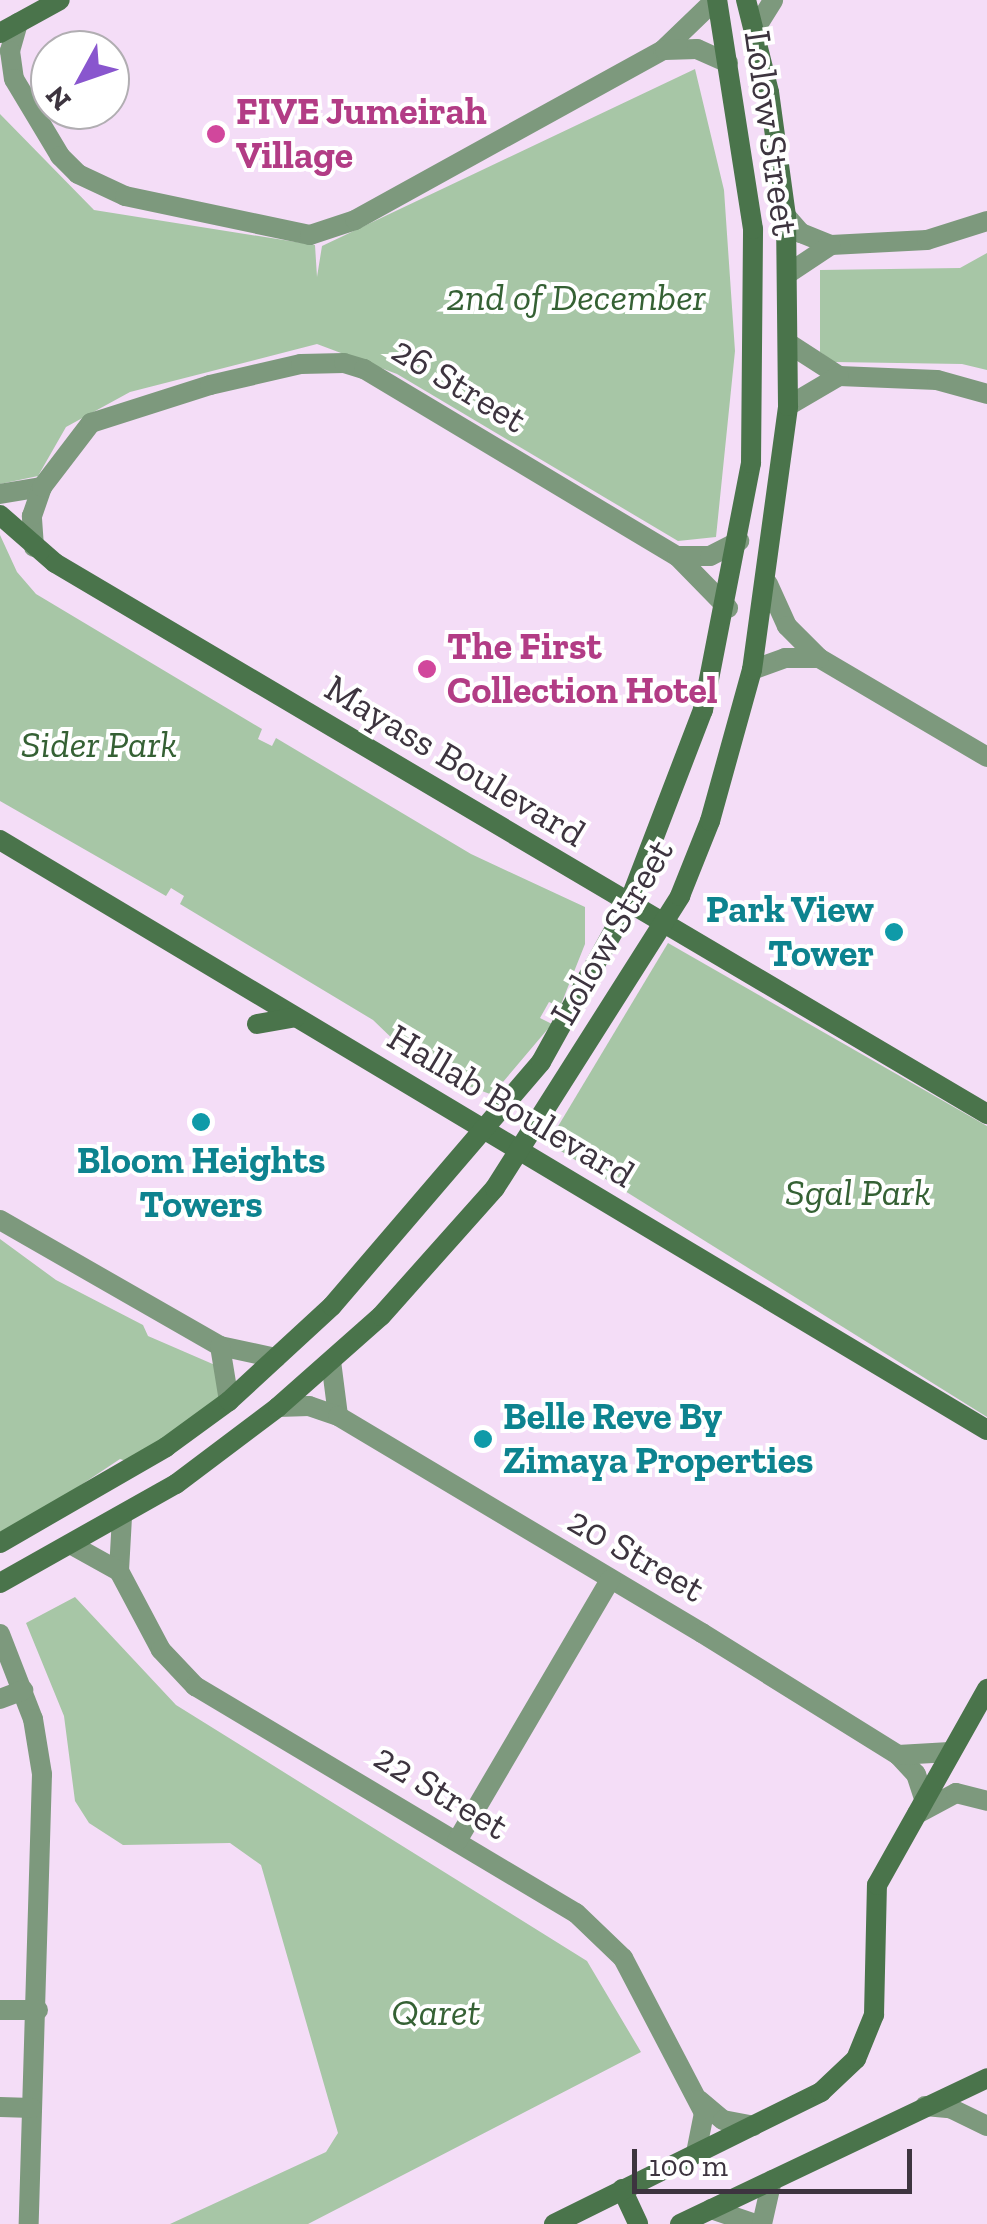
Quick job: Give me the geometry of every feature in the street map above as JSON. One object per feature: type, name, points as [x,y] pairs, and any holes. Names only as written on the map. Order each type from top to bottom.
[{"type":"street","points":[[60,0],[9,28],[7,73],[60,156],[100,188],[286,235],[310,234],[354,220],[663,50],[716,0]]},
{"type":"street","name":"Lolow Street","points":[[0,1543],[90,1496],[229,1401],[384,1250],[541,1062],[595,973],[628,905],[704,710],[728,608],[751,463],[753,230],[716,0]]},
{"type":"street","name":"Lolow Street","points":[[1,1588],[122,1517],[278,1407],[429,1267],[519,1152],[663,926],[710,821],[752,670],[768,584],[788,406],[791,345],[786,216],[746,0]]},
{"type":"street","points":[[754,31],[773,0]]},
{"type":"street","points":[[663,50],[697,50],[728,63]]},
{"type":"street","points":[[786,216],[800,233],[831,245],[927,240],[987,221]]},
{"type":"street","points":[[788,274],[831,245]]},
{"type":"street","points":[[755,314],[790,313]]},
{"type":"street","points":[[791,345],[839,376],[937,380],[987,394]]},
{"type":"street","name":"26 Street","points":[[34,547],[32,516],[42,487],[74,438],[111,412],[301,364],[344,363],[677,556],[728,608]]},
{"type":"street","points":[[788,406],[839,376]]},
{"type":"street","points":[[0,494],[42,487]]},
{"type":"street","name":"Mayass Boulevard","points":[[0,515],[34,547],[663,926],[987,1114]]},
{"type":"street","points":[[677,556],[710,556],[739,541]]},
{"type":"street","points":[[768,584],[787,626],[819,658],[987,757]]},
{"type":"street","points":[[752,670],[784,658],[819,658]]},
{"type":"street","name":"Hallab Boulevard","points":[[0,840],[987,1430]]},
{"type":"street","points":[[257,1024],[295,1017]]},
{"type":"street","points":[[0,1220],[220,1346],[276,1358]]},
{"type":"street","points":[[220,1346],[229,1401]]},
{"type":"street","points":[[330,1361],[338,1416]]},
{"type":"street","name":"20 Street","points":[[278,1407],[309,1406],[338,1416],[610,1580],[898,1755],[916,1774],[924,1798]]},
{"type":"street","points":[[72,1545],[119,1570],[122,1517]]},
{"type":"street","name":"22 Street","points":[[119,1570],[160,1650],[195,1686],[457,1840],[601,1934],[642,1986],[699,2100],[705,2127],[696,2153]]},
{"type":"street","points":[[457,1840],[610,1580]]},
{"type":"street","points":[[0,1636],[23,1690],[42,1774],[29,2224]]},
{"type":"street","points":[[0,1699],[23,1690]]},
{"type":"street","points":[[554,2224],[822,2092],[841,2077],[868,2038],[876,1992],[873,1902],[884,1868],[987,1690]]},
{"type":"street","points":[[898,1755],[950,1752]]},
{"type":"street","points":[[913,1817],[956,1793],[987,1801]]},
{"type":"street","points":[[0,2010],[38,2010]]},
{"type":"street","points":[[680,2224],[987,2078]]},
{"type":"street","points":[[699,2100],[722,2120],[753,2126]]},
{"type":"street","points":[[923,2106],[950,2108],[987,2126]]},
{"type":"street","points":[[0,2107],[32,2108]]},
{"type":"street","points":[[711,2209],[759,2224],[772,2180]]},
{"type":"street","points":[[622,2189],[638,2224]]},
{"type":"green space","name":"2nd of December","points":[[695,69],[724,190],[735,351],[716,537],[678,541],[397,374],[317,344],[130,392],[66,427],[38,476],[0,484],[0,114],[94,210],[315,245],[317,277],[322,246]]},
{"type":"green space","points":[[987,253],[987,370],[962,364],[834,362],[820,352],[820,270],[960,268]]},
{"type":"green space","name":"Sider Park","points":[[0,535],[17,572],[36,594],[262,729],[258,739],[272,746],[276,738],[471,854],[585,907],[585,944],[560,1007],[549,1002],[540,1018],[552,1024],[497,1089],[490,1094],[425,1070],[373,1020],[180,904],[184,896],[171,888],[166,896],[0,801]]},
{"type":"green space","name":"Sgal Park","points":[[668,943],[987,1126],[987,1417],[548,1143]]},
{"type":"green space","points":[[0,1239],[56,1280],[143,1325],[148,1336],[215,1365],[225,1395],[136,1464],[120,1459],[0,1539]]},
{"type":"green space","name":"Qaret","points":[[75,1597],[176,1705],[587,1961],[641,2052],[308,2224],[170,2224],[326,2152],[338,2133],[261,1865],[230,1843],[123,1845],[89,1823],[75,1801],[64,1716],[26,1623]]},
{"type":"place","name":"FIVE Jumeirah Village","points":[[216,134]]},
{"type":"place","name":"The First Collection Hotel","points":[[427,669]]},
{"type":"place","name":"Park View Tower","points":[[894,932]]},
{"type":"place","name":"Bloom Heights Towers","points":[[201,1122]]},
{"type":"place","name":"Belle Reve By Zimaya Properties","points":[[483,1439]]}]
